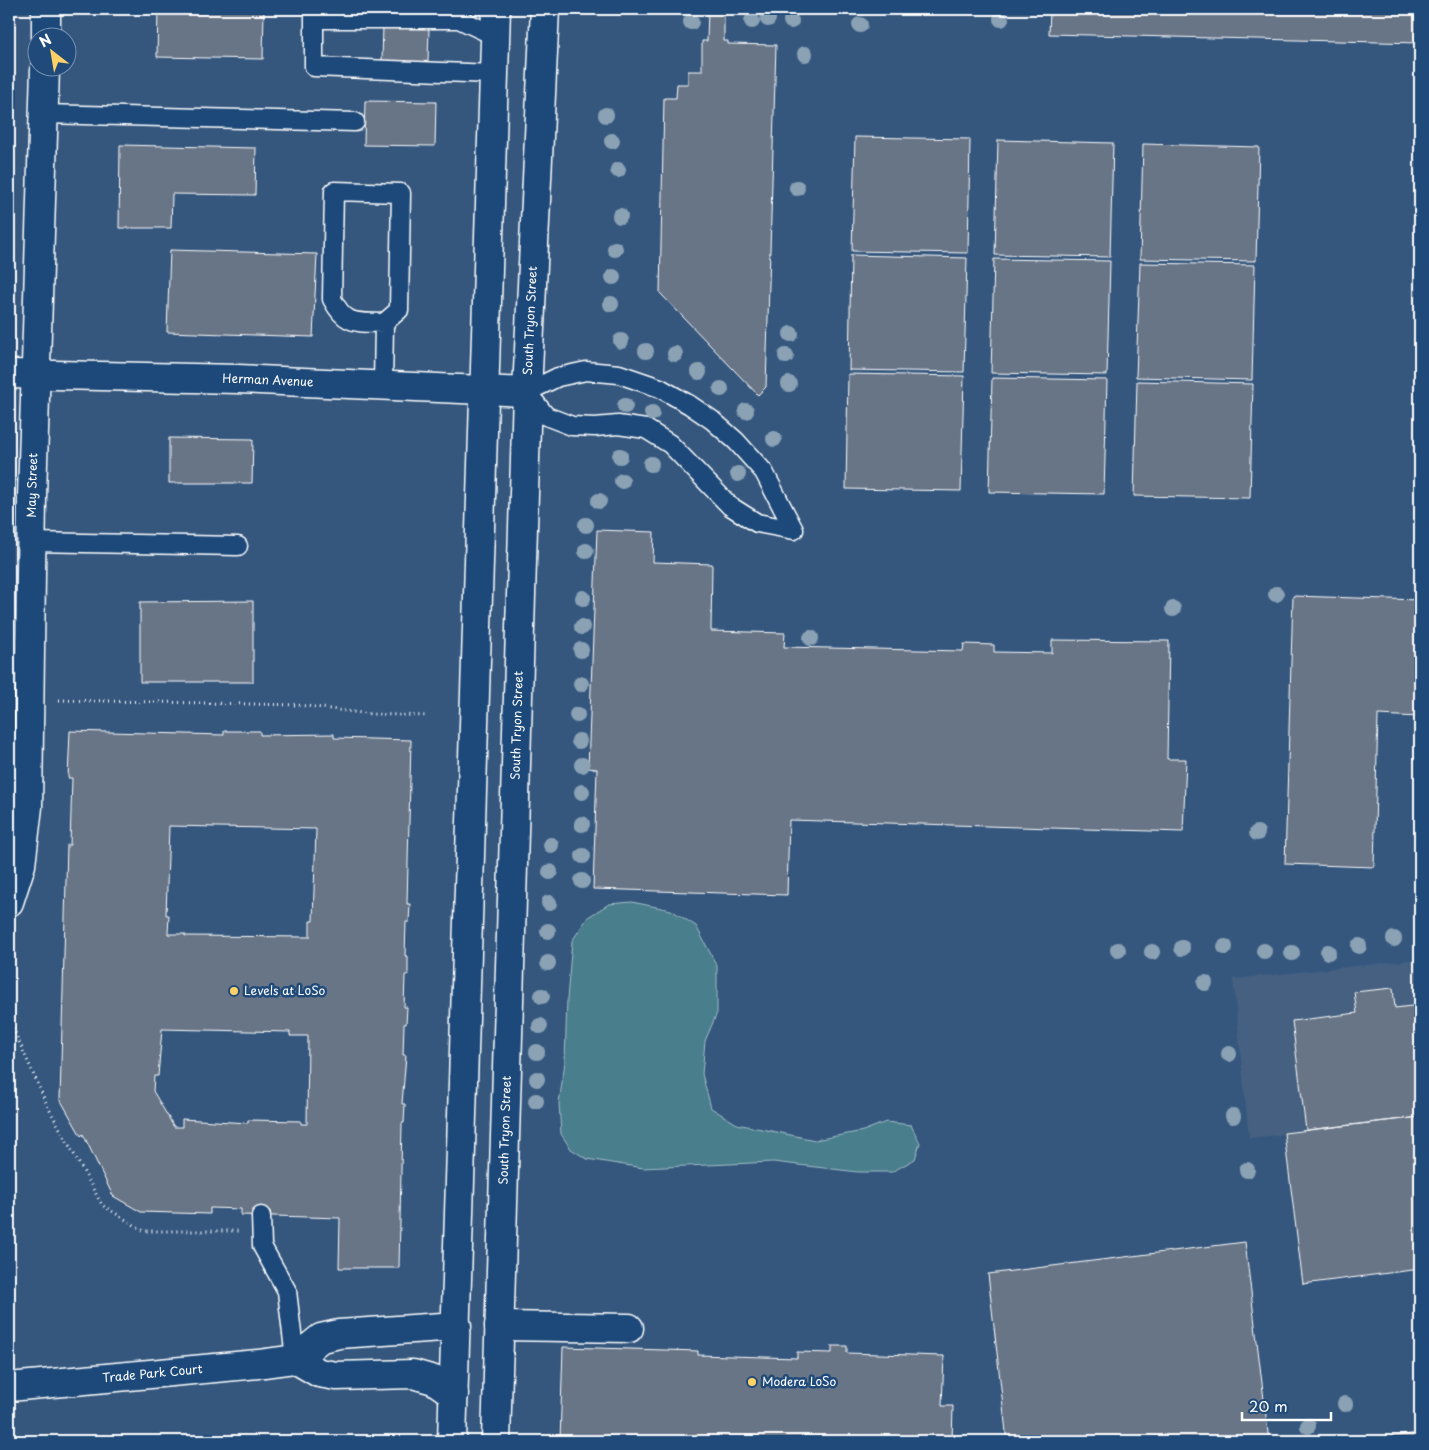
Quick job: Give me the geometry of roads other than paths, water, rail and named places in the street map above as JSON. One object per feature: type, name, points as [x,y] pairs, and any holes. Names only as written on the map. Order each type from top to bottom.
[{"type":"main road","points":[[46,9],[46,28]]},
{"type":"main road","points":[[452,1441],[496,9]]},
{"type":"main road","name":"South Tryon Street","points":[[496,1441],[527,392],[545,9]]},
{"type":"main road","name":"May Street","points":[[9,902],[15,863],[28,807],[32,542],[45,78]]},
{"type":"main road","name":"Herman Avenue","points":[[9,374],[238,379],[527,392]]},
{"type":"main road","points":[[454,1394],[434,1380],[413,1374],[336,1376],[319,1373],[295,1359],[322,1338],[339,1334],[457,1326],[629,1328]]},
{"type":"main road","name":"Trade Park Court","points":[[9,1387],[295,1359]]},
{"type":"lane","points":[[493,74],[314,67],[314,14],[462,14],[495,36]]},
{"type":"lane","points":[[43,114],[355,122]]},
{"type":"lane","points":[[383,386],[384,323],[399,310],[401,193],[334,192],[332,299],[340,314],[350,322],[384,323]]},
{"type":"lane","points":[[586,371],[619,374],[660,388],[690,404],[736,441],[764,472],[794,530],[757,523],[730,506],[670,444],[646,429],[618,425],[572,426],[546,416],[527,392],[558,377],[586,371]]},
{"type":"lane","points":[[32,542],[238,546]]},
{"type":"lane","points":[[261,1216],[262,1246],[286,1291],[295,1359]]},
{"type":"place","name":"Levels at LoSo","points":[[234,991]]},
{"type":"place","name":"Modera LoSo","points":[[752,1382]]}]
